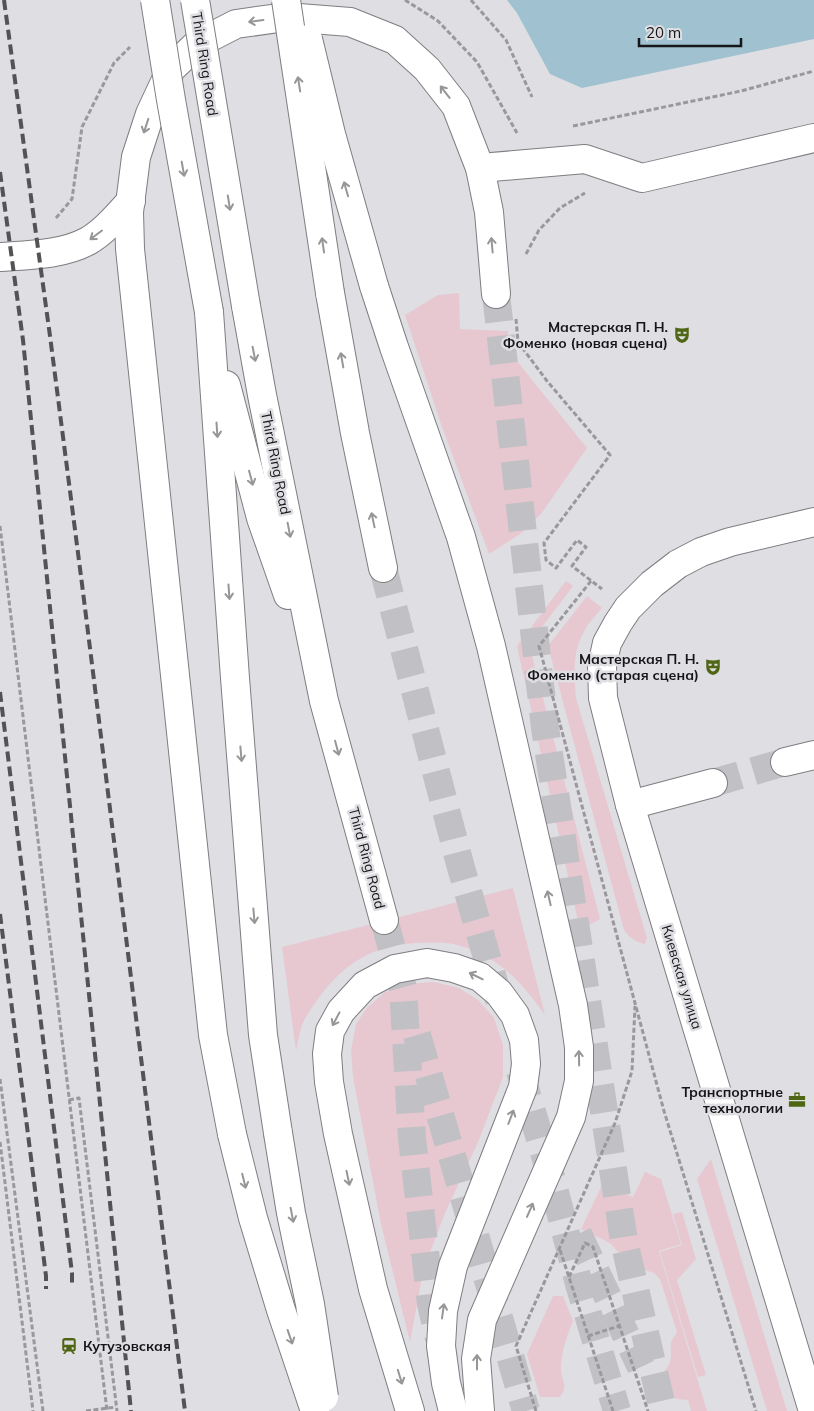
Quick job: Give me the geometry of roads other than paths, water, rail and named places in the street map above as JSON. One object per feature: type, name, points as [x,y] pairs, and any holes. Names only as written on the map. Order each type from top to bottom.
[{"type":"main road","points":[[155,0],[209,312],[224,379],[262,518],[324,701]]},
{"type":"main road","name":"Third Ring Road","points":[[195,0],[264,404],[324,701],[384,920]]},
{"type":"main road","points":[[286,0],[330,293],[355,433],[383,568]]},
{"type":"main road","points":[[299,0],[331,134],[374,286],[462,537],[491,646],[573,1005],[579,1047],[579,1081],[571,1117],[482,1320],[476,1360],[480,1411]]},
{"type":"main road","points":[[315,1411],[281,1310],[256,1227],[232,1134],[212,1035],[130,248],[129,212],[136,157],[150,114],[171,69],[197,44],[236,24],[286,17],[350,22],[395,40],[427,69],[456,106],[480,168],[489,212],[496,294]]},
{"type":"main road","points":[[480,168],[585,159],[642,178],[814,138]]},
{"type":"main road","points":[[0,257],[56,253],[88,241],[109,225],[131,201]]},
{"type":"main road","points":[[209,312],[234,668],[263,1035],[291,1213],[310,1304],[326,1411]]},
{"type":"main road","name":"Киевская улица","points":[[812,1411],[630,805],[603,698],[602,666],[608,643],[628,608],[652,584],[678,564],[701,552],[730,542],[814,522]]},
{"type":"main road","points":[[785,762],[814,754]]},
{"type":"main road","points":[[630,805],[713,783]]},
{"type":"main road","points":[[410,1411],[373,1290],[338,1134],[329,1082],[327,1054],[330,1031],[341,1011],[365,985],[395,969],[427,963],[454,968],[480,977],[499,993],[515,1015],[524,1040],[526,1064],[523,1087],[453,1266],[443,1311],[441,1346],[446,1383],[453,1411]]},
{"type":"water","points":[[507,0],[814,0],[814,39],[582,88],[550,74],[517,13]]},
{"type":"tunnel","points":[[496,294],[545,728],[624,1241],[663,1411]]},
{"type":"tunnel","points":[[383,568],[460,864],[500,1003]]},
{"type":"tunnel","points":[[713,783],[785,762]]},
{"type":"tunnel","points":[[384,920],[403,988],[412,1138],[431,1304],[439,1339]]},
{"type":"tunnel","points":[[417,1035],[526,1411]]},
{"type":"tunnel","points":[[520,1071],[550,1173],[579,1284],[617,1411]]},
{"type":"tunnel","points":[[578,1234],[641,1367]]},
{"type":"railway","points":[[4,0],[82,584],[185,1411]]},
{"type":"railway","points":[[0,172],[23,340],[131,1411]]},
{"type":"railway","points":[[0,692],[72,1285]]},
{"type":"railway","points":[[0,914],[46,1276],[46,1289]]},
{"type":"place","name":"Мастерская П. Н. Фоменко (новая сцена)","points":[[682,335]]},
{"type":"place","name":"Мастерская П. Н. Фоменко (старая сцена)","points":[[713,667]]},
{"type":"place","name":"Транспортные технологии","points":[[797,1100]]},
{"type":"place","name":"Кутузовская","points":[[69,1346]]}]
